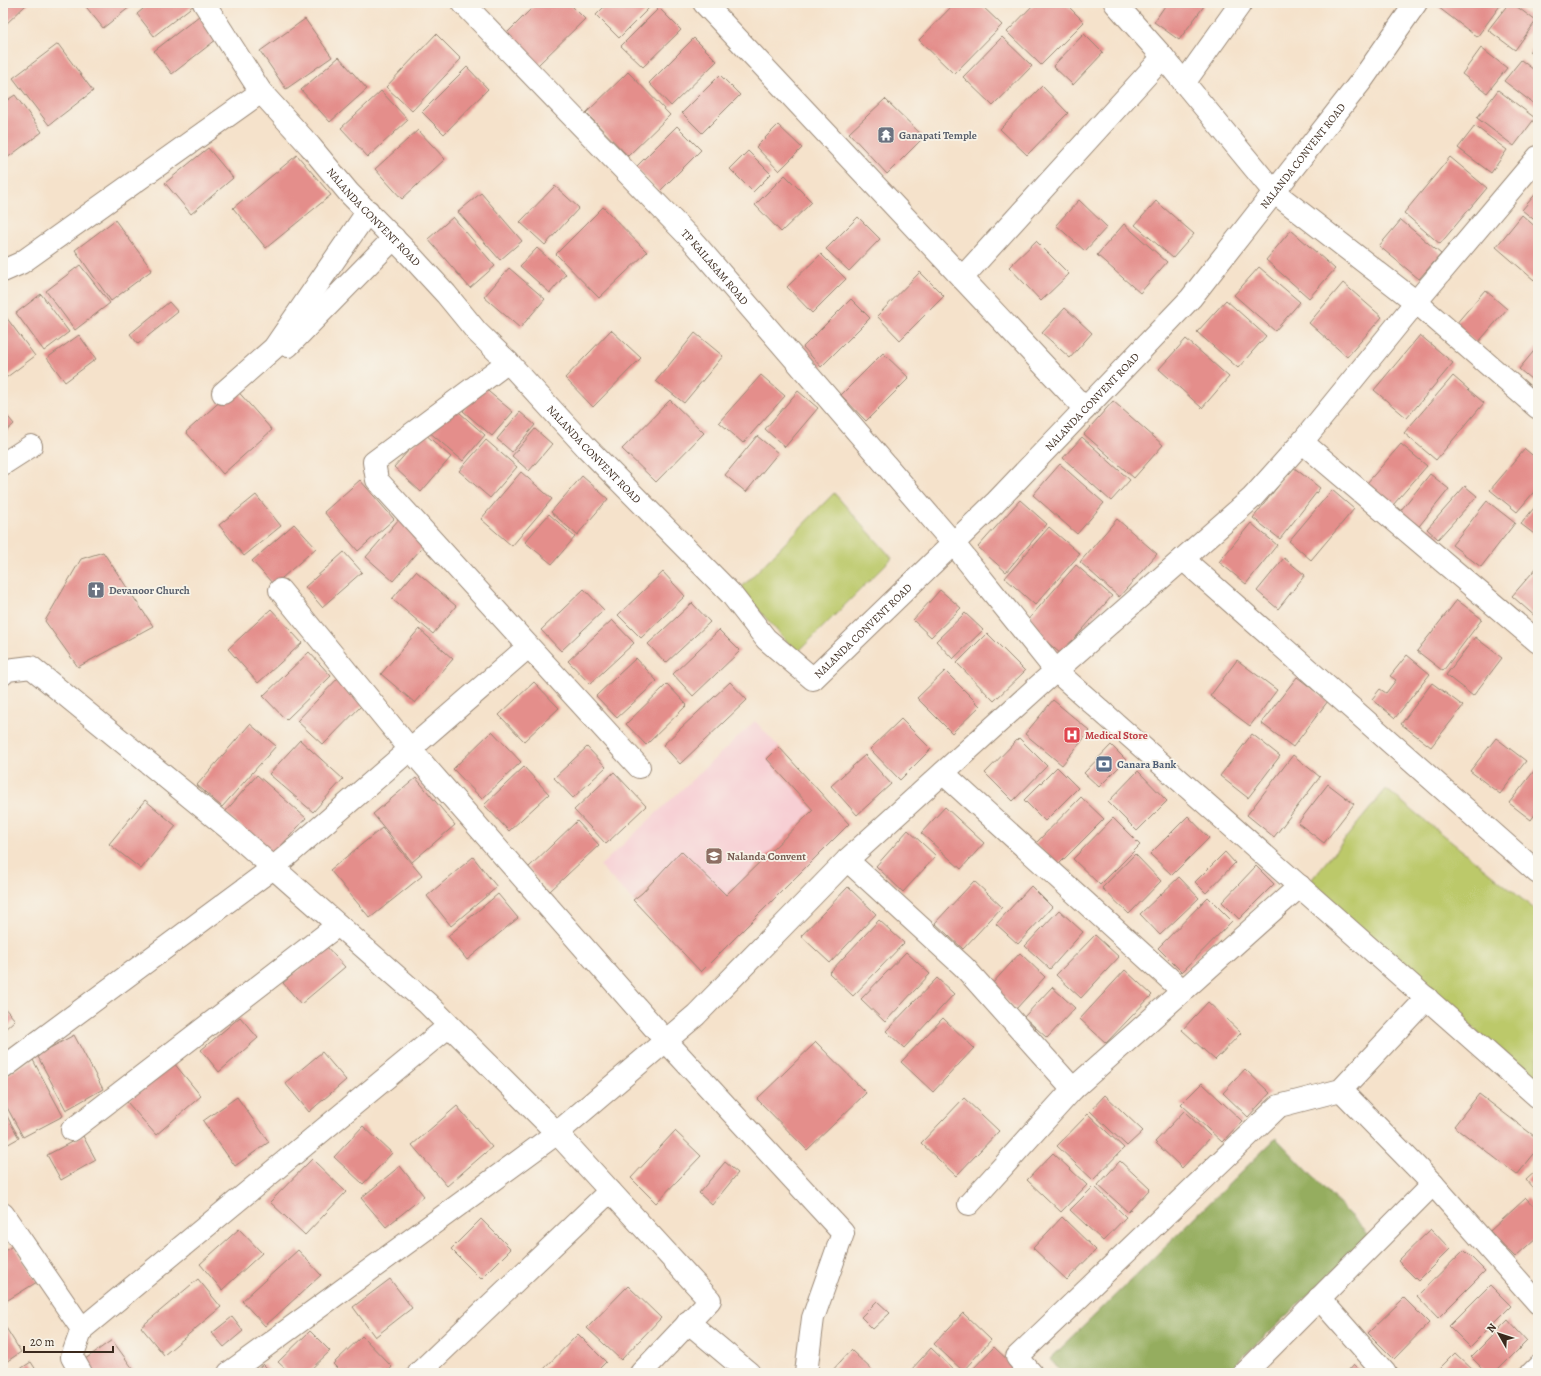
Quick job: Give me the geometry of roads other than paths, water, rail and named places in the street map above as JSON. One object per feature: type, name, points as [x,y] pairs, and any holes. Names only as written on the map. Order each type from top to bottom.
[{"type":"street","name":"NALANDA CONVENT ROAD","points":[[204,3],[261,92],[310,146],[349,193],[394,238],[446,294],[477,332],[508,362],[586,447],[731,594],[766,639],[813,679],[994,503],[1190,298],[1362,80],[1416,3]]},
{"type":"street","name":"TP KAILASAM ROAD","points":[[463,3],[692,240],[953,544],[1056,671],[1538,1097]]},
{"type":"street","points":[[1115,3],[1163,57],[1274,192],[1416,302],[1538,408]]},
{"type":"street","points":[[1184,83],[1241,3]]},
{"type":"street","points":[[714,7],[962,278],[1085,409]]},
{"type":"street","points":[[962,278],[1163,57]]},
{"type":"street","points":[[3,271],[21,262],[261,92]]},
{"type":"street","points":[[229,1373],[557,1133],[696,1015],[847,860],[1056,671],[1252,498],[1302,442],[1416,302],[1538,157]]},
{"type":"street","points":[[223,393],[274,348],[368,211]]},
{"type":"street","points":[[287,346],[394,238]]},
{"type":"street","points":[[508,362],[374,462],[377,480],[639,767]]},
{"type":"street","points":[[1302,442],[1538,642]]},
{"type":"street","points":[[3,464],[31,446]]},
{"type":"street","points":[[1183,559],[1538,872]]},
{"type":"street","points":[[280,590],[410,749],[666,1041],[843,1233],[813,1318],[806,1373]]},
{"type":"street","points":[[3,1068],[273,868],[528,647]]},
{"type":"street","points":[[3,674],[7,670],[31,667],[228,828],[427,1003],[557,1133],[710,1300],[641,1373]]},
{"type":"street","points":[[943,773],[1183,990]]},
{"type":"street","points":[[847,860],[964,967],[1073,1089]]},
{"type":"street","points":[[969,1204],[1073,1089],[1300,886]]},
{"type":"street","points":[[72,1130],[338,925]]},
{"type":"street","points":[[1031,1373],[1017,1357],[1279,1106],[1341,1090],[1427,998]]},
{"type":"street","points":[[81,1373],[72,1357],[82,1329],[449,1026]]},
{"type":"street","points":[[1341,1090],[1433,1184],[1538,1303]]},
{"type":"street","points":[[1245,1373],[1433,1184]]},
{"type":"street","points":[[419,1373],[610,1191]]},
{"type":"street","points":[[3,1214],[82,1329]]},
{"type":"street","points":[[1319,1298],[1385,1373]]},
{"type":"street","points":[[688,1322],[748,1373]]},
{"type":"street","points":[[1532,1373],[1538,1367]]},
{"type":"place","name":"Ganapati Temple","points":[[886,135]]},
{"type":"place","name":"Devanoor Church","points":[[96,590]]},
{"type":"place","name":"Medical Store","points":[[1072,735]]},
{"type":"place","name":"Canara Bank","points":[[1104,764]]},
{"type":"place","name":"Nalanda Convent","points":[[714,856]]}]
